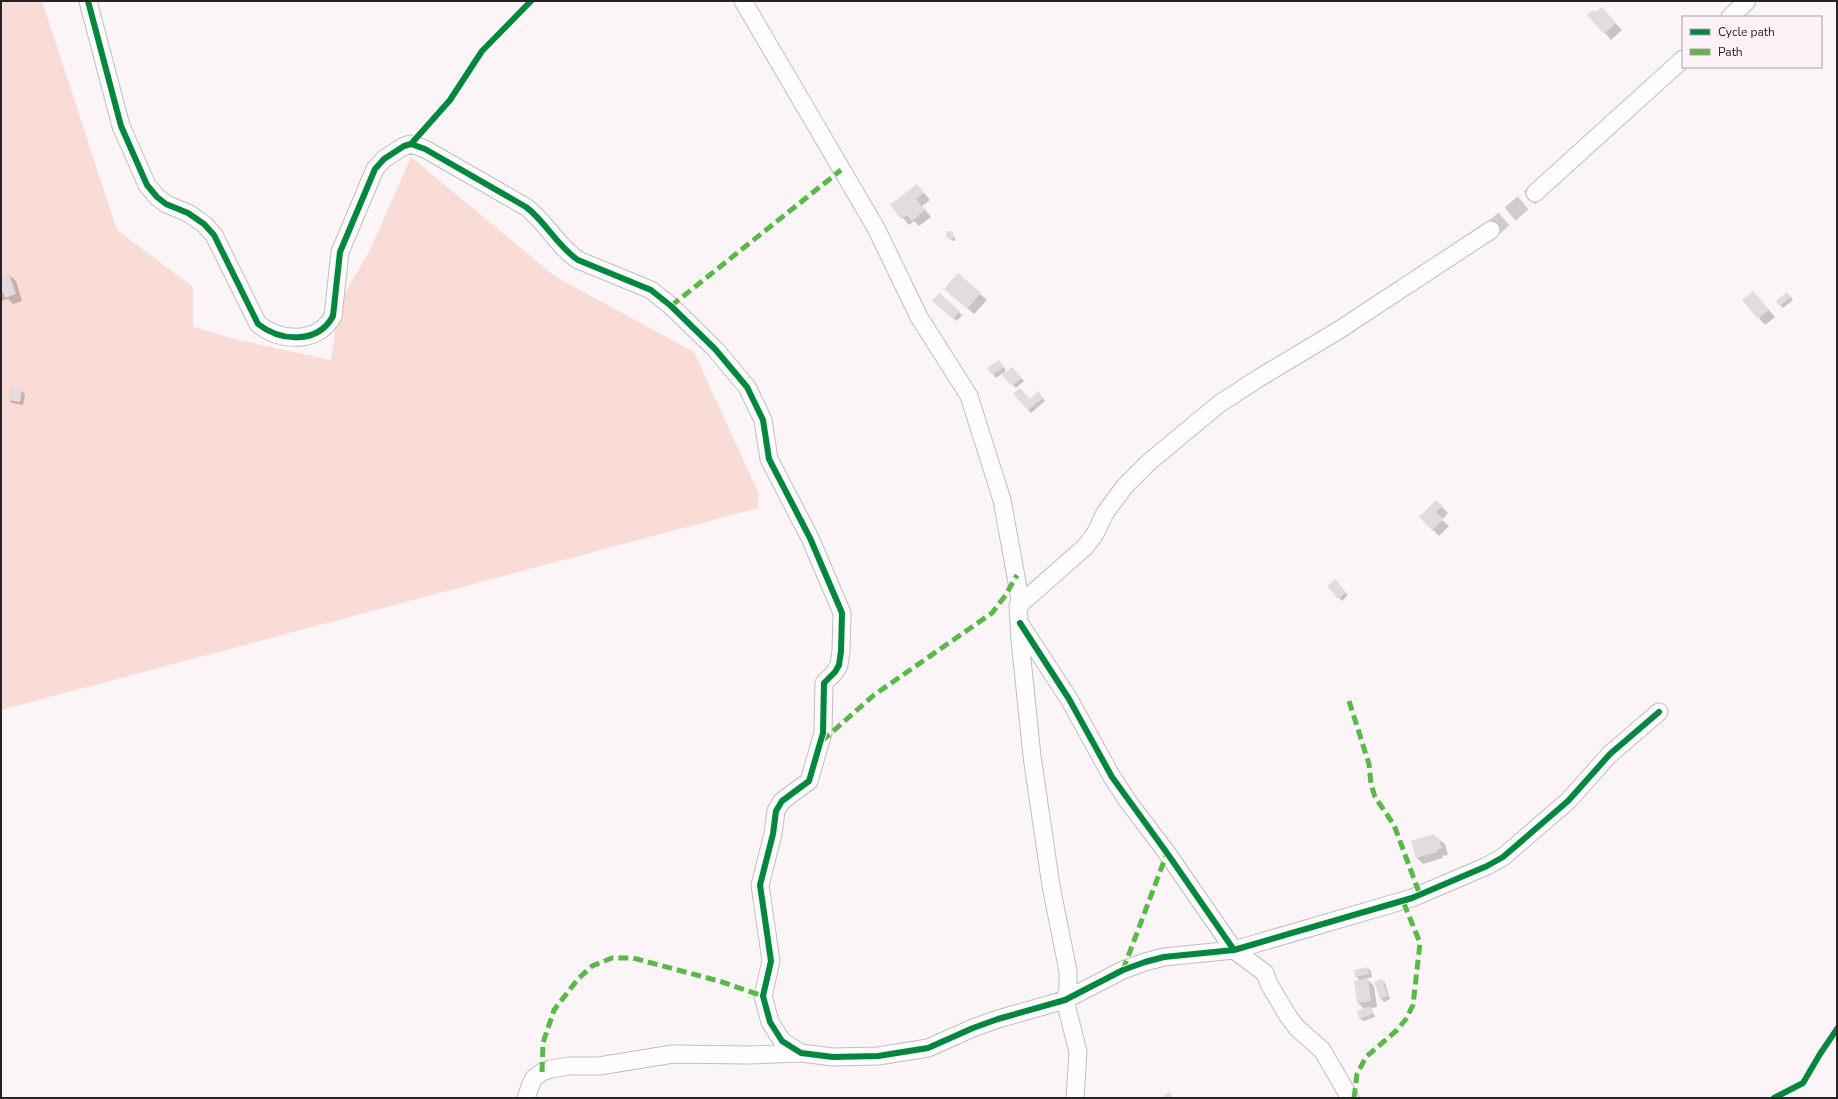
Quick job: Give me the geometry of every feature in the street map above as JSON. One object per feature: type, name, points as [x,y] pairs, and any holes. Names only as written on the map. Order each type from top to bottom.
[{"type":"street","points":[[88,1],[121,126],[147,185],[162,201],[188,213],[204,224],[214,235],[258,324],[268,332],[291,337],[308,336],[318,333],[330,322],[334,316],[340,252],[376,169],[396,150],[411,144],[425,148],[526,207],[538,218],[568,254],[578,260],[651,290],[671,306],[715,349],[747,387],[763,420],[768,459],[810,538],[842,613],[840,659],[835,672],[824,683],[822,733],[809,781],[782,800],[776,811],[773,834],[760,885],[771,961],[763,996],[770,1022],[782,1040],[801,1053]]},
{"type":"street","points":[[743,1],[876,228],[919,317],[969,396],[1002,500],[1020,599],[1019,614],[1032,756],[1051,886],[1068,971],[1068,990],[1066,1000],[1078,1052],[1075,1098]]},
{"type":"street","points":[[1731,16],[1747,1]]},
{"type":"street","points":[[1535,193],[1682,60]]},
{"type":"street","points":[[1019,614],[1085,547],[1095,534],[1106,513],[1125,486],[1148,463],[1220,404],[1259,378],[1339,330],[1491,230]]},
{"type":"street","points":[[1019,614],[1070,700],[1112,777],[1234,950],[1265,973],[1269,984],[1288,1016],[1297,1028],[1322,1050],[1350,1098]]},
{"type":"street","points":[[526,1098],[534,1078],[542,1072],[569,1066],[599,1066],[673,1054],[748,1055],[801,1053],[833,1057],[878,1056],[928,1048],[973,1028],[998,1019],[1066,1000],[1123,970],[1145,962],[1164,958],[1234,950],[1403,901],[1487,866],[1503,857],[1568,801],[1610,754],[1659,712]]},
{"type":"shaded area","points":[[1,1],[42,1],[117,230],[193,287],[193,327],[238,340],[331,360],[339,303],[370,250],[411,157],[556,277],[694,352],[759,494],[758,508],[1,710]]},
{"type":"building","points":[[1602,7],[1616,23],[1604,34],[1587,15],[1593,10],[1595,12]]},
{"type":"building","points":[[917,184],[924,193],[916,199],[925,210],[912,221],[907,215],[901,219],[890,205]]},
{"type":"building","points":[[950,231],[953,232],[953,238],[950,239],[947,238],[946,235],[947,232]]},
{"type":"building","points":[[958,273],[981,293],[967,309],[944,289]]},
{"type":"building","points":[[9,274],[16,294],[5,298],[3,292],[1,292],[1,276]]},
{"type":"building","points":[[1753,291],[1769,310],[1758,319],[1742,300]]},
{"type":"building","points":[[1787,292],[1791,297],[1779,306],[1776,301]]},
{"type":"building","points":[[939,293],[960,311],[953,319],[932,301]]},
{"type":"building","points":[[999,360],[1004,367],[992,375],[987,368]]},
{"type":"building","points":[[1012,367],[1022,378],[1012,386],[1002,375]]},
{"type":"building","points":[[11,387],[22,390],[20,402],[8,400]]},
{"type":"building","points":[[1020,388],[1030,399],[1038,391],[1043,398],[1028,410],[1013,394]]},
{"type":"building","points":[[1436,500],[1443,506],[1436,512],[1443,519],[1432,530],[1419,517]]},
{"type":"building","points":[[1335,579],[1346,592],[1338,599],[1327,586]]},
{"type":"building","points":[[1433,834],[1434,838],[1438,837],[1442,848],[1437,850],[1437,852],[1416,858],[1411,841]]},
{"type":"building","points":[[1368,967],[1369,974],[1355,977],[1354,970]]},
{"type":"building","points":[[1368,978],[1371,1001],[1357,1003],[1354,981]]},
{"type":"building","points":[[1382,979],[1388,996],[1380,999],[1374,982]]},
{"type":"building","points":[[1370,1006],[1373,1014],[1359,1019],[1357,1011]]},
{"type":"building","points":[[1170,1092],[1173,1098],[1160,1098]]},
{"type":"tunnel","points":[[1491,230],[1535,193]]},
{"type":"marked path","points":[[671,306],[841,170]]},
{"type":"marked path","points":[[822,741],[874,695],[992,613],[1005,596],[1017,575]]},
{"type":"marked path","points":[[1349,701],[1369,764],[1371,784],[1375,797],[1394,825],[1420,895]]},
{"type":"marked path","points":[[1123,970],[1167,853]]},
{"type":"marked path","points":[[1354,1098],[1357,1074],[1366,1057],[1397,1030],[1406,1019],[1413,1005],[1420,943],[1403,901]]},
{"type":"marked path","points":[[542,1072],[543,1043],[554,1010],[578,979],[592,966],[612,958],[633,958],[719,981],[763,996]]},
{"type":"cycle path","points":[[88,1],[121,126],[147,185],[157,197],[166,204],[188,213],[204,224],[214,235],[258,324],[267,330],[288,337],[309,336],[318,332],[333,316],[340,252],[375,169],[384,159],[404,146],[411,144],[425,149],[526,207],[540,220],[564,248],[578,260],[651,290],[671,306],[715,349],[747,387],[763,420],[769,459],[810,538],[842,613],[839,665],[835,672],[824,683],[823,733],[809,781],[782,801],[776,811],[773,834],[760,885],[771,961],[763,996],[770,1022],[782,1041],[801,1053],[833,1057],[878,1056],[928,1048],[973,1028],[998,1019],[1065,1000],[1123,970],[1145,962],[1164,957],[1234,950],[1412,898],[1487,866],[1503,857],[1568,801],[1610,754],[1659,712]]},
{"type":"cycle path","points":[[411,144],[450,100],[482,51],[531,1]]},
{"type":"cycle path","points":[[1020,623],[1069,699],[1112,777],[1234,950]]},
{"type":"cycle path","points":[[1774,1098],[1803,1083],[1837,1029]]}]
